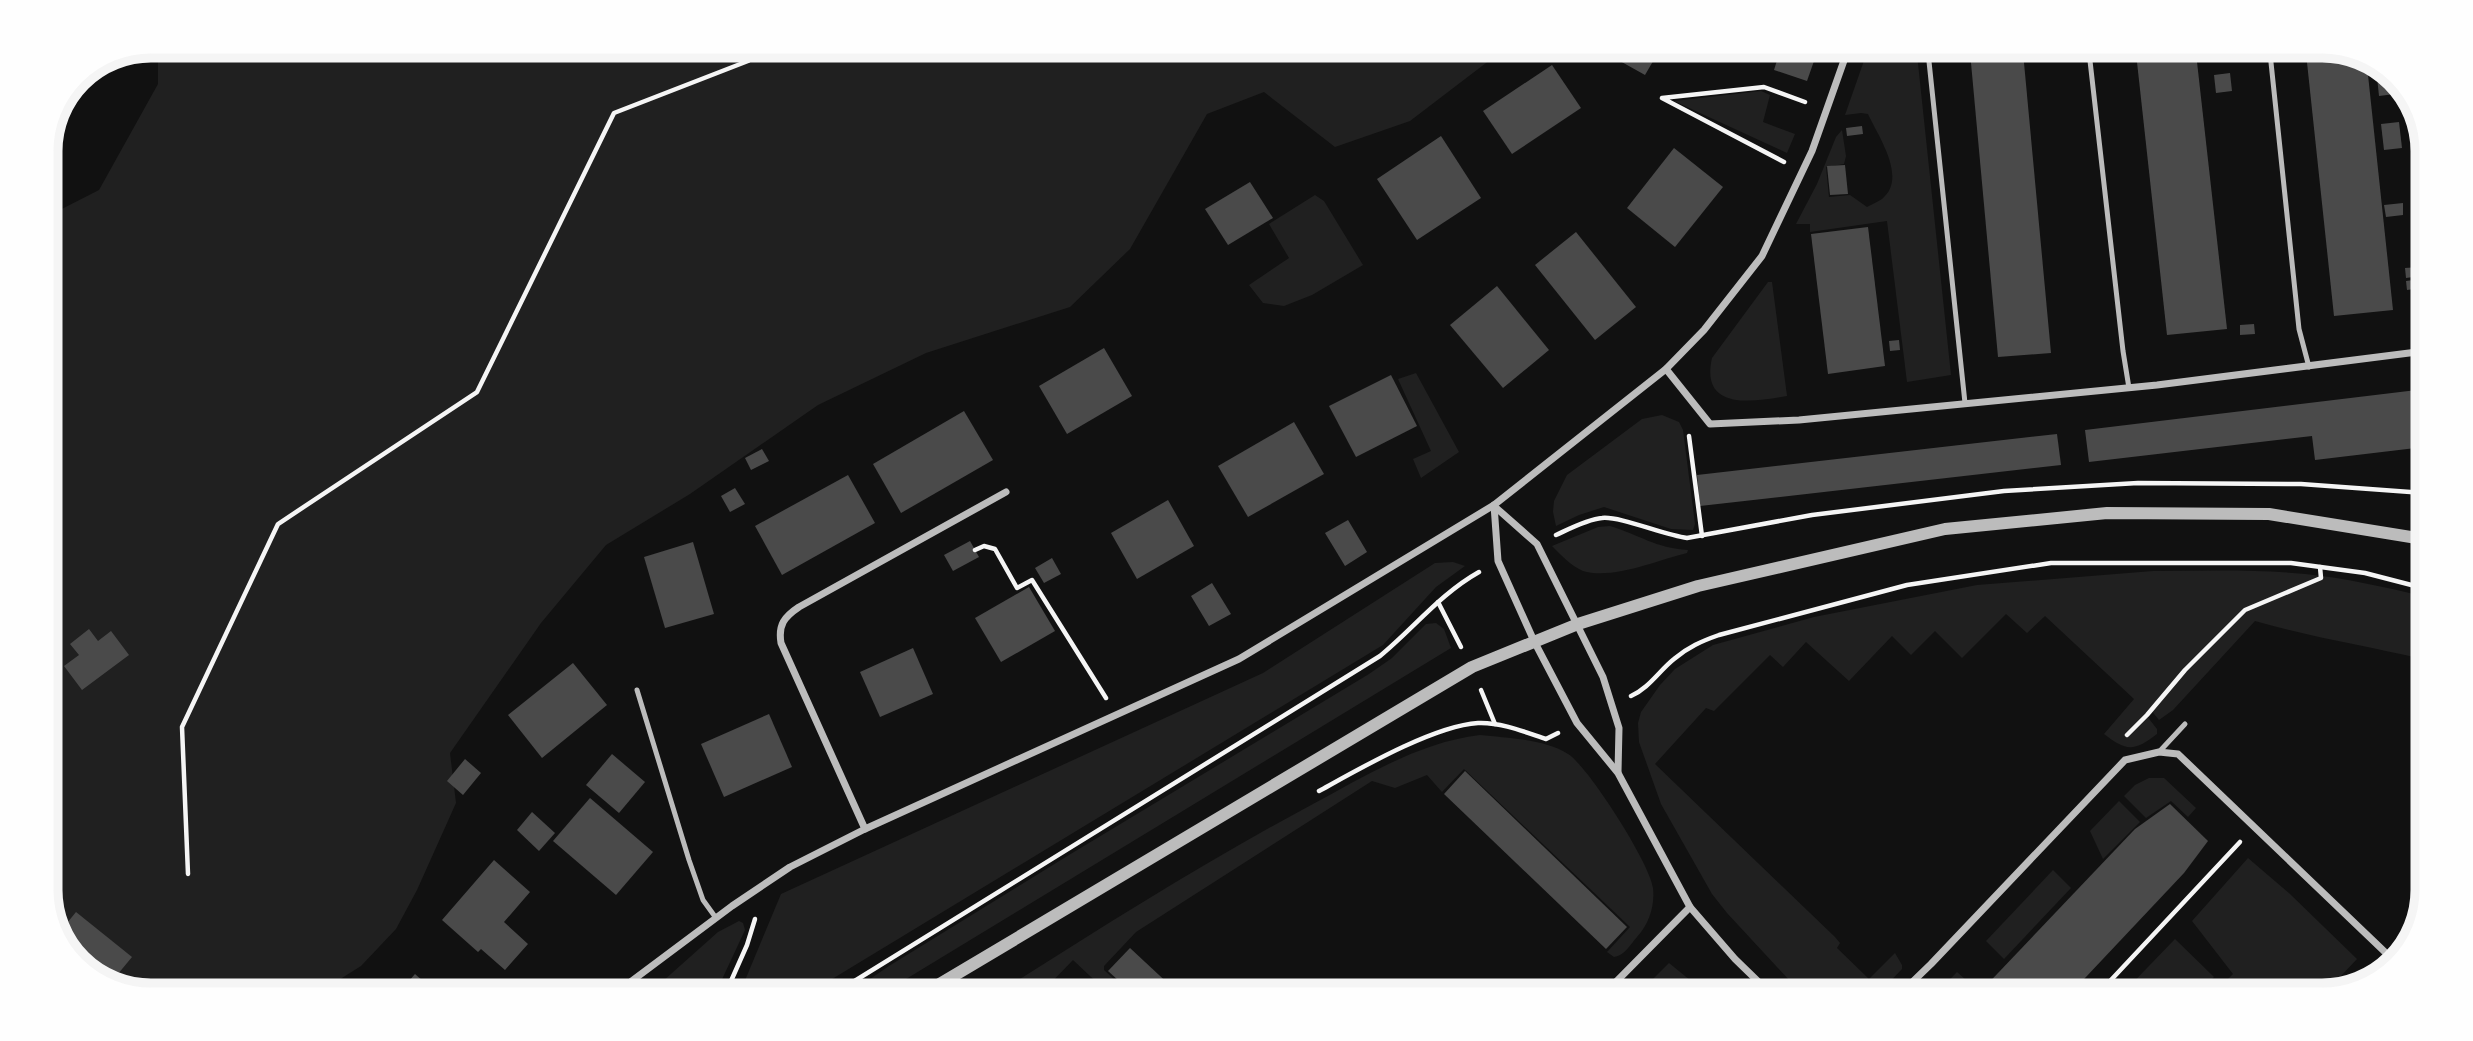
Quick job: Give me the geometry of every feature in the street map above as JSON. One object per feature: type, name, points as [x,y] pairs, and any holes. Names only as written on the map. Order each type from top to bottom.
[{"type":"street","points":[[629,983],[746,896],[790,867],[865,829],[1238,659],[1494,505],[1666,369],[1704,330],[1762,256],[1812,151],[1845,58]]},
{"type":"street","points":[[1666,369],[1710,424],[1799,420],[2129,388],[2415,352]]},
{"type":"street","points":[[865,829],[781,643],[780,627],[784,619],[799,607],[1006,492]]},
{"type":"street","points":[[1494,505],[1536,544],[1603,677],[1619,728],[1618,773]]},
{"type":"street","points":[[1494,505],[1498,561],[1534,641],[1577,723],[1618,773],[1689,907],[1735,960],[1761,983]]},
{"type":"street","points":[[940,983],[1472,667],[1578,624],[1698,586],[1945,529],[2107,513],[2269,514],[2415,538]]},
{"type":"street","points":[[1911,983],[2125,760],[2160,752],[2178,754],[2387,954]]},
{"type":"street","points":[[1615,983],[1689,907]]},
{"type":"street","points":[[2375,967],[2400,942]]},
{"type":"lane","points":[[1929,58],[1965,403]]},
{"type":"lane","points":[[2090,58],[2129,388]]},
{"type":"lane","points":[[2271,58],[2299,329],[2309,367]]},
{"type":"lane","points":[[637,690],[689,860],[703,900],[716,918]]},
{"type":"lane","points":[[2160,752],[2185,724]]},
{"type":"path","points":[[188,874],[182,727],[278,524],[477,392],[614,113],[752,58]]},
{"type":"path","points":[[1787,164],[1662,98],[1764,87],[1810,103]]},
{"type":"path","points":[[1702,536],[1689,432],[1706,418]]},
{"type":"path","points":[[975,550],[984,546],[995,549],[1017,588],[1032,580],[1116,715]]},
{"type":"path","points":[[1612,706],[1642,691],[1672,660],[1691,646],[1719,635],[1907,585],[2051,564],[2291,563],[2365,573],[2415,586]]},
{"type":"path","points":[[2119,743],[2185,670],[2245,610],[2321,578],[2320,567]]},
{"type":"path","points":[[1311,796],[1370,763],[1446,730],[1477,723],[1495,724],[1546,739],[1577,723]]},
{"type":"path","points":[[2108,983],[2255,826]]},
{"type":"path","points":[[730,983],[756,916],[746,896]]},
{"type":"shaded area","points":[[158,58],[1493,58],[1410,121],[1335,147],[1264,92],[1207,114],[1130,249],[1070,307],[926,353],[818,405],[690,494],[606,545],[541,623],[450,753],[456,803],[417,890],[396,929],[361,966],[334,983],[132,981],[104,971],[85,956],[67,932],[60,909],[58,211],[99,190],[158,84]]},
{"type":"shaded area","points":[[1865,58],[1917,58],[1951,375],[1907,382],[1887,221],[1810,232],[1810,224],[1796,224],[1817,184],[1836,137],[1842,130],[1846,156],[1844,164],[1826,167],[1829,197],[1850,195],[1867,207],[1882,199],[1889,190],[1892,169],[1884,145],[1868,114],[1845,115]]},
{"type":"shaded area","points":[[1761,91],[1770,95],[1763,122],[1795,134],[1787,153],[1674,101]]},
{"type":"shaded area","points":[[1315,195],[1324,201],[1363,265],[1312,295],[1284,306],[1263,303],[1249,285],[1289,258],[1269,224]]},
{"type":"shaded area","points":[[1768,282],[1772,282],[1787,396],[1745,401],[1732,399],[1721,395],[1714,387],[1710,375],[1712,358]]},
{"type":"shaded area","points":[[1416,373],[1459,452],[1421,478],[1413,459],[1431,451],[1398,379]]},
{"type":"shaded area","points":[[1662,415],[1679,422],[1683,430],[1695,524],[1693,530],[1671,529],[1604,507],[1556,526],[1554,501],[1567,475],[1642,419]]},
{"type":"shaded area","points":[[1610,526],[1657,544],[1688,550],[1687,553],[1635,568],[1595,573],[1574,566],[1552,546],[1598,527]]},
{"type":"shaded area","points":[[1453,562],[1465,566],[1436,587],[1383,645],[826,983],[744,983],[781,894],[1263,673],[1435,563]]},
{"type":"shaded area","points":[[2153,571],[2248,571],[2350,580],[2415,594],[2415,658],[2255,621],[2173,710],[2159,720],[2150,709],[2146,715],[2157,729],[2157,734],[2142,744],[2130,747],[2118,744],[2104,734],[2134,699],[2045,616],[2027,633],[2006,614],[1962,658],[1935,631],[1911,655],[1892,636],[1849,681],[1806,642],[1783,667],[1770,655],[1714,711],[1706,708],[1655,764],[1835,937],[1840,943],[1837,948],[1869,979],[1895,953],[1902,965],[1902,969],[1889,983],[1792,983],[1712,894],[1661,804],[1639,742],[1638,723],[1641,712],[1675,669],[1713,645],[1814,617],[1977,585]]},
{"type":"shaded area","points":[[1436,623],[1444,629],[1451,648],[900,983],[864,983],[1069,855],[1369,674],[1392,658],[1426,624]]},
{"type":"shaded area","points":[[1480,735],[1548,745],[1568,754],[1589,777],[1642,859],[1653,888],[1652,908],[1645,926],[1621,954],[1614,957],[1607,952],[1630,927],[1464,769],[1442,792],[1427,775],[1395,788],[1372,781],[1136,932],[1104,966],[1104,970],[1118,983],[1097,983],[1073,960],[1051,983],[1014,983],[1194,871],[1353,782],[1415,753]]},
{"type":"shaded area","points":[[2149,778],[2164,778],[2196,808],[2188,817],[2171,801],[2146,818],[2124,796],[2135,785]]},
{"type":"shaded area","points":[[2119,801],[2140,822],[2103,859],[2090,831]]},
{"type":"shaded area","points":[[2248,858],[2290,894],[2357,959],[2335,982],[2224,983],[2233,974],[2192,921]]},
{"type":"shaded area","points":[[2053,870],[2071,888],[2004,959],[1986,941]]},
{"type":"shaded area","points":[[739,921],[743,923],[745,930],[720,983],[661,983],[718,932]]},
{"type":"shaded area","points":[[2175,939],[2214,977],[2208,983],[2133,983]]},
{"type":"shaded area","points":[[1669,963],[1694,983],[1649,983]]},
{"type":"shaded area","points":[[1957,972],[1969,983],[1946,983]]},
{"type":"building","points":[[1615,58],[1655,58],[1645,75]]},
{"type":"building","points":[[1778,58],[1804,58],[1814,61],[1807,81],[1774,70]]},
{"type":"building","points":[[1971,58],[2024,58],[2051,353],[1998,357]]},
{"type":"building","points":[[2137,58],[2197,58],[2227,329],[2167,335]]},
{"type":"building","points":[[2307,58],[2341,60],[2367,69],[2393,310],[2334,316]]},
{"type":"building","points":[[1552,65],[1581,108],[1512,154],[1483,111]]},
{"type":"building","points":[[2230,73],[2232,91],[2216,93],[2214,75]]},
{"type":"building","points":[[2377,77],[2388,85],[2395,94],[2379,96]]},
{"type":"building","points":[[2399,122],[2402,148],[2384,150],[2381,124]]},
{"type":"building","points":[[1862,126],[1863,134],[1847,136],[1846,128]]},
{"type":"building","points":[[1441,136],[1481,198],[1417,240],[1377,179]]},
{"type":"building","points":[[1674,148],[1723,187],[1675,247],[1627,208]]},
{"type":"building","points":[[1845,165],[1848,194],[1830,195],[1827,166]]},
{"type":"building","points":[[1250,182],[1273,218],[1228,245],[1205,209]]},
{"type":"building","points":[[2403,203],[2403,215],[2386,217],[2384,205]]},
{"type":"building","points":[[1868,227],[1885,366],[1828,374],[1811,234]]},
{"type":"building","points":[[1576,232],[1636,307],[1595,340],[1535,265]]},
{"type":"building","points":[[2415,267],[2415,277],[2406,278],[2405,268]]},
{"type":"building","points":[[2415,280],[2415,289],[2407,290],[2406,281]]},
{"type":"building","points":[[1497,286],[1549,350],[1503,388],[1450,325]]},
{"type":"building","points":[[2254,324],[2255,334],[2240,335],[2240,325]]},
{"type":"building","points":[[1899,340],[1900,350],[1890,351],[1889,341]]},
{"type":"building","points":[[1104,348],[1132,396],[1067,434],[1039,386]]},
{"type":"building","points":[[1391,375],[1417,426],[1356,457],[1329,406]]},
{"type":"building","points":[[2415,390],[2415,448],[2315,460],[2312,436],[2089,462],[2085,430]]},
{"type":"building","points":[[964,411],[993,460],[901,513],[873,464]]},
{"type":"building","points":[[1294,422],[1324,474],[1248,517],[1218,466]]},
{"type":"building","points":[[2057,434],[2061,465],[1700,506],[1697,475]]},
{"type":"building","points":[[762,449],[769,461],[751,470],[745,458]]},
{"type":"building","points":[[848,475],[875,523],[782,575],[755,526]]},
{"type":"building","points":[[735,488],[745,504],[730,512],[721,496]]},
{"type":"building","points":[[1168,500],[1194,546],[1137,579],[1111,533]]},
{"type":"building","points":[[1348,520],[1367,552],[1345,566],[1325,533]]},
{"type":"building","points":[[970,541],[979,557],[953,571],[944,555]]},
{"type":"building","points":[[693,542],[714,614],[665,628],[644,557]]},
{"type":"building","points":[[1052,558],[1061,574],[1044,583],[1035,568]]},
{"type":"building","points":[[1212,583],[1231,614],[1209,626],[1191,596]]},
{"type":"building","points":[[1029,587],[1055,631],[1001,662],[975,618]]},
{"type":"building","points":[[89,629],[98,641],[111,631],[129,655],[82,690],[64,666],[79,655],[70,644]]},
{"type":"building","points":[[913,648],[933,694],[880,717],[860,672]]},
{"type":"building","points":[[573,663],[607,705],[542,758],[508,715]]},
{"type":"building","points":[[769,714],[792,767],[724,797],[701,744]]},
{"type":"building","points":[[612,754],[645,782],[619,813],[586,785]]},
{"type":"building","points":[[465,759],[481,773],[463,795],[447,781]]},
{"type":"building","points":[[1465,771],[1627,927],[1606,949],[1444,794]]},
{"type":"building","points":[[590,798],[653,852],[616,895],[553,841]]},
{"type":"building","points":[[2170,804],[2208,841],[2184,873],[2080,983],[1988,983],[2135,829]]},
{"type":"building","points":[[532,812],[555,833],[539,851],[517,830]]},
{"type":"building","points":[[494,860],[530,892],[504,922],[528,944],[505,970],[481,949],[478,952],[442,920]]},
{"type":"building","points":[[76,912],[132,957],[116,976],[104,971],[85,956],[73,942],[65,926]]},
{"type":"building","points":[[1130,948],[1168,983],[1121,983],[1108,971]]},
{"type":"building","points":[[415,974],[425,983],[407,983]]}]
